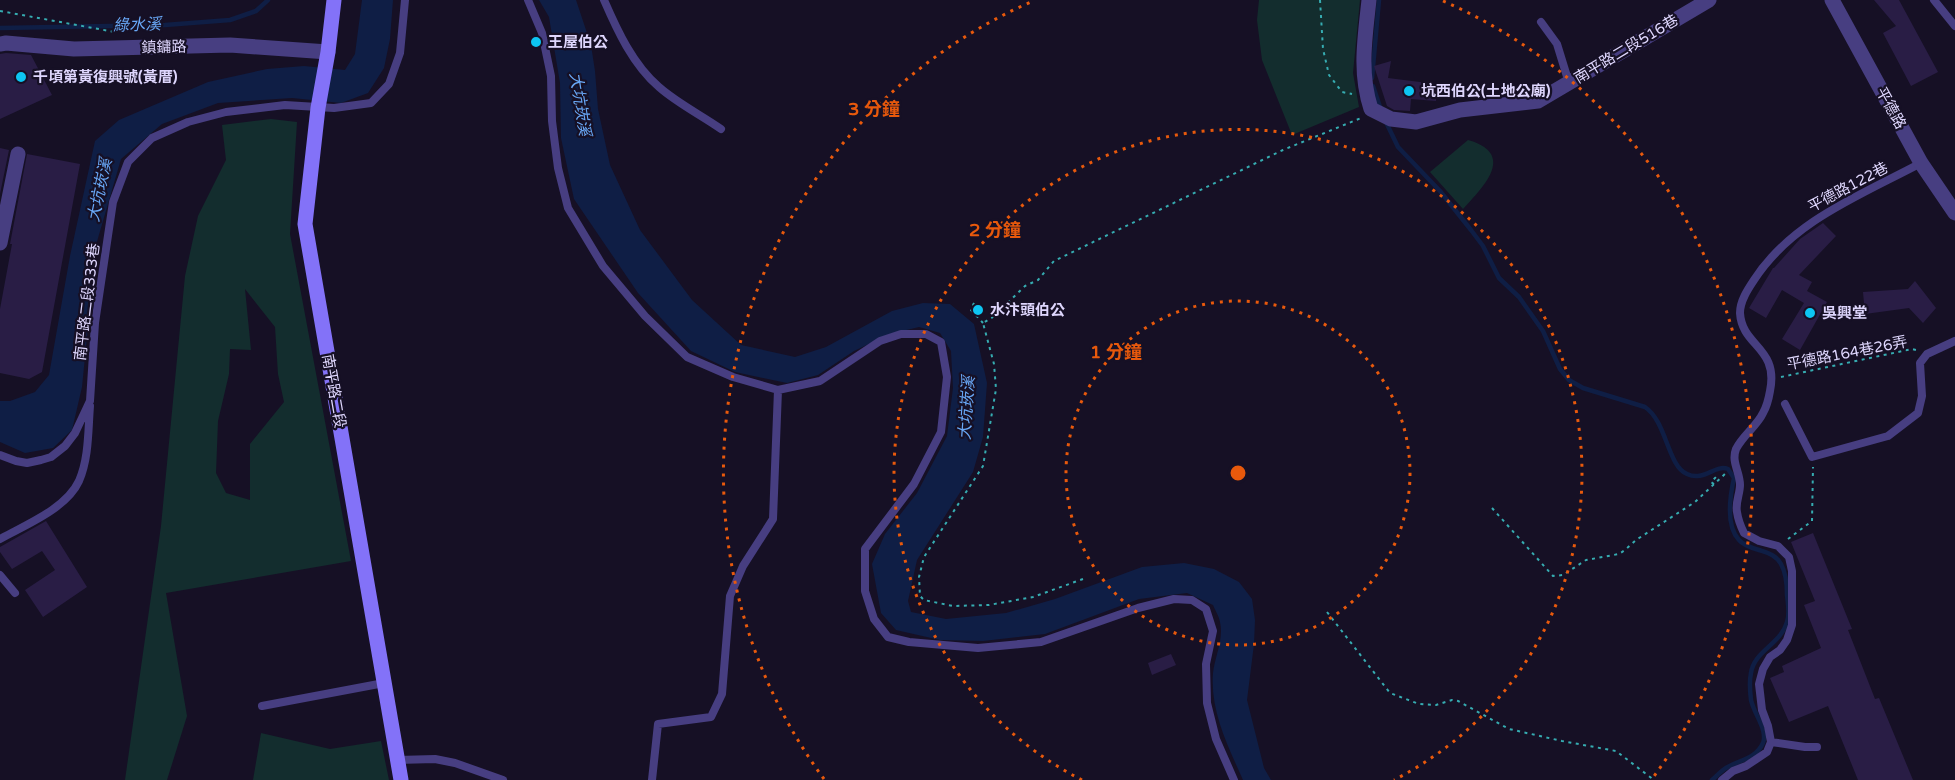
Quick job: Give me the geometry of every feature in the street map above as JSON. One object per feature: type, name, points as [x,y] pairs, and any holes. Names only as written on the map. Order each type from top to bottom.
[{"type":"street","name":"南平路二段","points":[[334,0],[305,224],[401,780]]},
{"type":"street","points":[[1369,0],[1363,65],[1377,109]]},
{"type":"street","name":"南平路二段516巷","points":[[1377,109],[1416,122],[1460,110],[1538,101],[1709,0]]},
{"type":"street","name":"平德路","points":[[1832,0],[1921,163],[1955,213]]},
{"type":"street","name":"鎮鏞路","points":[[0,44],[74,49],[230,45],[326,58]]},
{"type":"street","points":[[0,244],[18,154]]},
{"type":"lane","name":"南平路二段333巷","points":[[0,539],[42,516],[68,497],[78,481],[87,451],[95,323],[113,202],[128,162],[152,138],[188,122],[226,112],[285,105],[371,104],[389,84],[400,53],[405,0]]},
{"type":"lane","points":[[528,0],[542,33],[551,76],[553,132],[558,168],[568,208],[603,266],[645,316],[687,357],[733,377],[778,390],[820,381],[880,341],[901,334],[926,334],[940,342],[946,377],[941,432],[914,484],[865,549],[865,591],[874,619],[888,637],[909,642],[978,648],[1041,642],[1138,608],[1174,599],[1192,600],[1206,609],[1213,631],[1206,664],[1207,703],[1216,739],[1234,780]]},
{"type":"lane","points":[[604,0],[617,31],[658,87],[721,129]]},
{"type":"lane","points":[[1934,0],[1955,26]]},
{"type":"lane","points":[[1541,22],[1557,44],[1569,82]]},
{"type":"lane","name":"平德路122巷","points":[[1771,379],[1769,362],[1746,334],[1740,312],[1746,293],[1764,264],[1779,247],[1815,219],[1921,163]]},
{"type":"lane","points":[[1785,404],[1812,457],[1888,435],[1918,413],[1922,396],[1920,363],[1927,354],[1955,341]]},
{"type":"lane","points":[[1722,780],[1733,771],[1746,766],[1767,752],[1771,742],[1762,710],[1759,684],[1763,669],[1770,657],[1780,650],[1787,640],[1792,626],[1792,571],[1789,557],[1778,546],[1759,541],[1744,533],[1736,510],[1740,485],[1739,472],[1734,460],[1735,451],[1763,413],[1771,379]]},
{"type":"lane","points":[[652,780],[658,724],[711,717],[722,694],[730,596],[742,566],[773,519],[778,390]]},
{"type":"lane","name":"南平路二段333巷","points":[[0,455],[27,463],[51,457],[71,440],[90,400]]},
{"type":"lane","points":[[0,576],[15,593]]},
{"type":"lane","points":[[262,706],[384,683]]},
{"type":"lane","points":[[1771,742],[1817,747]]},
{"type":"lane","points":[[397,760],[435,759],[455,763],[503,780]]},
{"type":"path","points":[[1320,0],[1323,49],[1329,75],[1342,92],[1377,109]]},
{"type":"path","points":[[0,11],[119,33],[117,48]]},
{"type":"path","points":[[984,323],[1025,286],[1038,280],[1054,261],[1283,150],[1377,109]]},
{"type":"path","points":[[974,303],[971,310],[984,323],[988,337],[994,364],[996,389],[983,466],[924,557],[919,577],[920,596],[924,600],[953,606],[989,605],[1033,597],[1083,579]]},
{"type":"path","name":"平德路164巷26弄","points":[[1771,379],[1912,349],[1927,354]]},
{"type":"path","points":[[1778,546],[1812,521],[1812,470],[1817,456]]},
{"type":"path","points":[[1714,484],[1711,482],[1718,475]]},
{"type":"path","points":[[1492,508],[1553,576],[1563,575],[1586,560],[1619,554],[1636,540],[1695,502],[1723,476]]},
{"type":"path","points":[[1327,612],[1390,693],[1419,704],[1436,705],[1452,700],[1458,701],[1509,729],[1616,751],[1654,780]]},
{"type":"green space","points":[[1259,0],[1360,0],[1353,73],[1359,107],[1292,135],[1262,60],[1257,20]]},
{"type":"green space","points":[[271,119],[297,122],[290,234],[351,561],[166,593],[187,716],[167,780],[125,780],[161,526],[185,276],[198,216],[226,160],[222,125]],"holes":[[[245,289],[275,327],[278,374],[284,402],[250,444],[250,500],[226,493],[216,473],[218,421],[229,374],[230,349],[251,350]]]},
{"type":"green space","points":[[1468,140],[1483,146],[1491,154],[1493,162],[1486,181],[1463,209],[1430,172]]},
{"type":"green space","points":[[261,733],[330,749],[381,741],[389,780],[253,780]]},
{"type":"water","name":"大坑崁溪","points":[[362,0],[393,0],[390,39],[384,68],[368,93],[341,103],[292,98],[218,103],[162,124],[121,159],[96,245],[82,387],[72,430],[53,448],[25,453],[0,442],[0,401],[10,401],[35,392],[49,375],[70,256],[95,141],[119,120],[208,82],[267,69],[304,66],[345,70],[355,54]]},
{"type":"water","name":"大坑崁溪","points":[[539,0],[576,0],[591,45],[598,109],[610,165],[640,230],[692,300],[741,345],[795,357],[826,347],[892,311],[923,303],[950,304],[974,324],[987,383],[983,437],[973,472],[917,560],[908,601],[911,612],[946,619],[1006,613],[1055,599],[1142,567],[1184,563],[1214,569],[1239,582],[1252,599],[1255,620],[1254,644],[1247,700],[1264,768],[1271,780],[1243,780],[1221,728],[1214,701],[1213,673],[1221,635],[1219,620],[1213,605],[1187,593],[1139,599],[1045,634],[983,641],[940,640],[896,630],[881,613],[872,564],[885,534],[917,493],[947,436],[953,388],[951,351],[940,333],[919,327],[890,334],[854,351],[818,375],[787,383],[735,372],[691,351],[638,293],[574,199],[561,138],[560,83],[549,17]]},
{"type":"building","points":[[1874,0],[1899,0],[1938,72],[1911,86],[1883,33],[1896,26]]},
{"type":"building","name":"千頃第黃復興號(黃厝)","points":[[0,54],[31,55],[52,95],[0,119]]},
{"type":"building","name":"坑西伯公(土地公廟)","points":[[1391,61],[1388,78],[1436,84],[1436,101],[1411,99],[1410,111],[1394,110],[1387,106],[1374,66]]},
{"type":"building","points":[[0,148],[9,150],[0,194]]},
{"type":"building","points":[[27,154],[80,164],[42,372],[29,379],[0,373],[0,309]]},
{"type":"building","name":"吳興堂","points":[[1823,223],[1836,236],[1799,275],[1812,282],[1807,291],[1827,302],[1800,350],[1782,339],[1804,303],[1782,290],[1766,318],[1749,308],[1773,268],[1800,239]]},
{"type":"building","points":[[1915,281],[1936,308],[1923,323],[1909,308],[1865,314],[1863,292],[1908,289]]},
{"type":"building","points":[[46,521],[87,587],[43,617],[25,590],[55,570],[42,551],[12,569],[0,552],[0,547]]},
{"type":"building","points":[[1813,533],[1852,629],[1848,630],[1875,699],[1879,698],[1913,780],[1858,780],[1828,706],[1789,722],[1770,678],[1784,672],[1782,666],[1821,648],[1804,605],[1815,601],[1791,542]]},
{"type":"building","points":[[1171,654],[1176,665],[1152,675],[1148,663]]},
{"type":"waterway","name":"綠水溪","points":[[0,28],[165,25],[230,20],[256,11],[268,0]]},
{"type":"waterway","points":[[1372,78],[1379,0]]},
{"type":"waterway","points":[[1373,86],[1381,110]]},
{"type":"waterway","points":[[1385,120],[1398,147],[1440,191],[1483,246],[1499,278],[1519,297],[1543,331],[1560,369],[1569,380],[1583,388],[1645,407],[1658,423],[1675,462],[1687,474],[1699,476],[1718,469],[1728,469],[1734,478],[1730,519],[1735,534],[1743,543],[1772,555],[1781,564],[1786,583],[1788,619],[1784,630],[1753,665],[1750,680],[1751,700],[1764,733],[1763,743],[1752,756],[1726,768],[1712,780]]},
{"type":"place","name":"王屋伯公","points":[[536,42]]},
{"type":"place","name":"千頃第黃復興號(黃厝)","points":[[21,77]]},
{"type":"place","name":"坑西伯公(土地公廟)","points":[[1409,91]]},
{"type":"place","name":"水汴頭伯公","points":[[978,310]]},
{"type":"place","name":"吳興堂","points":[[1810,313]]}]
